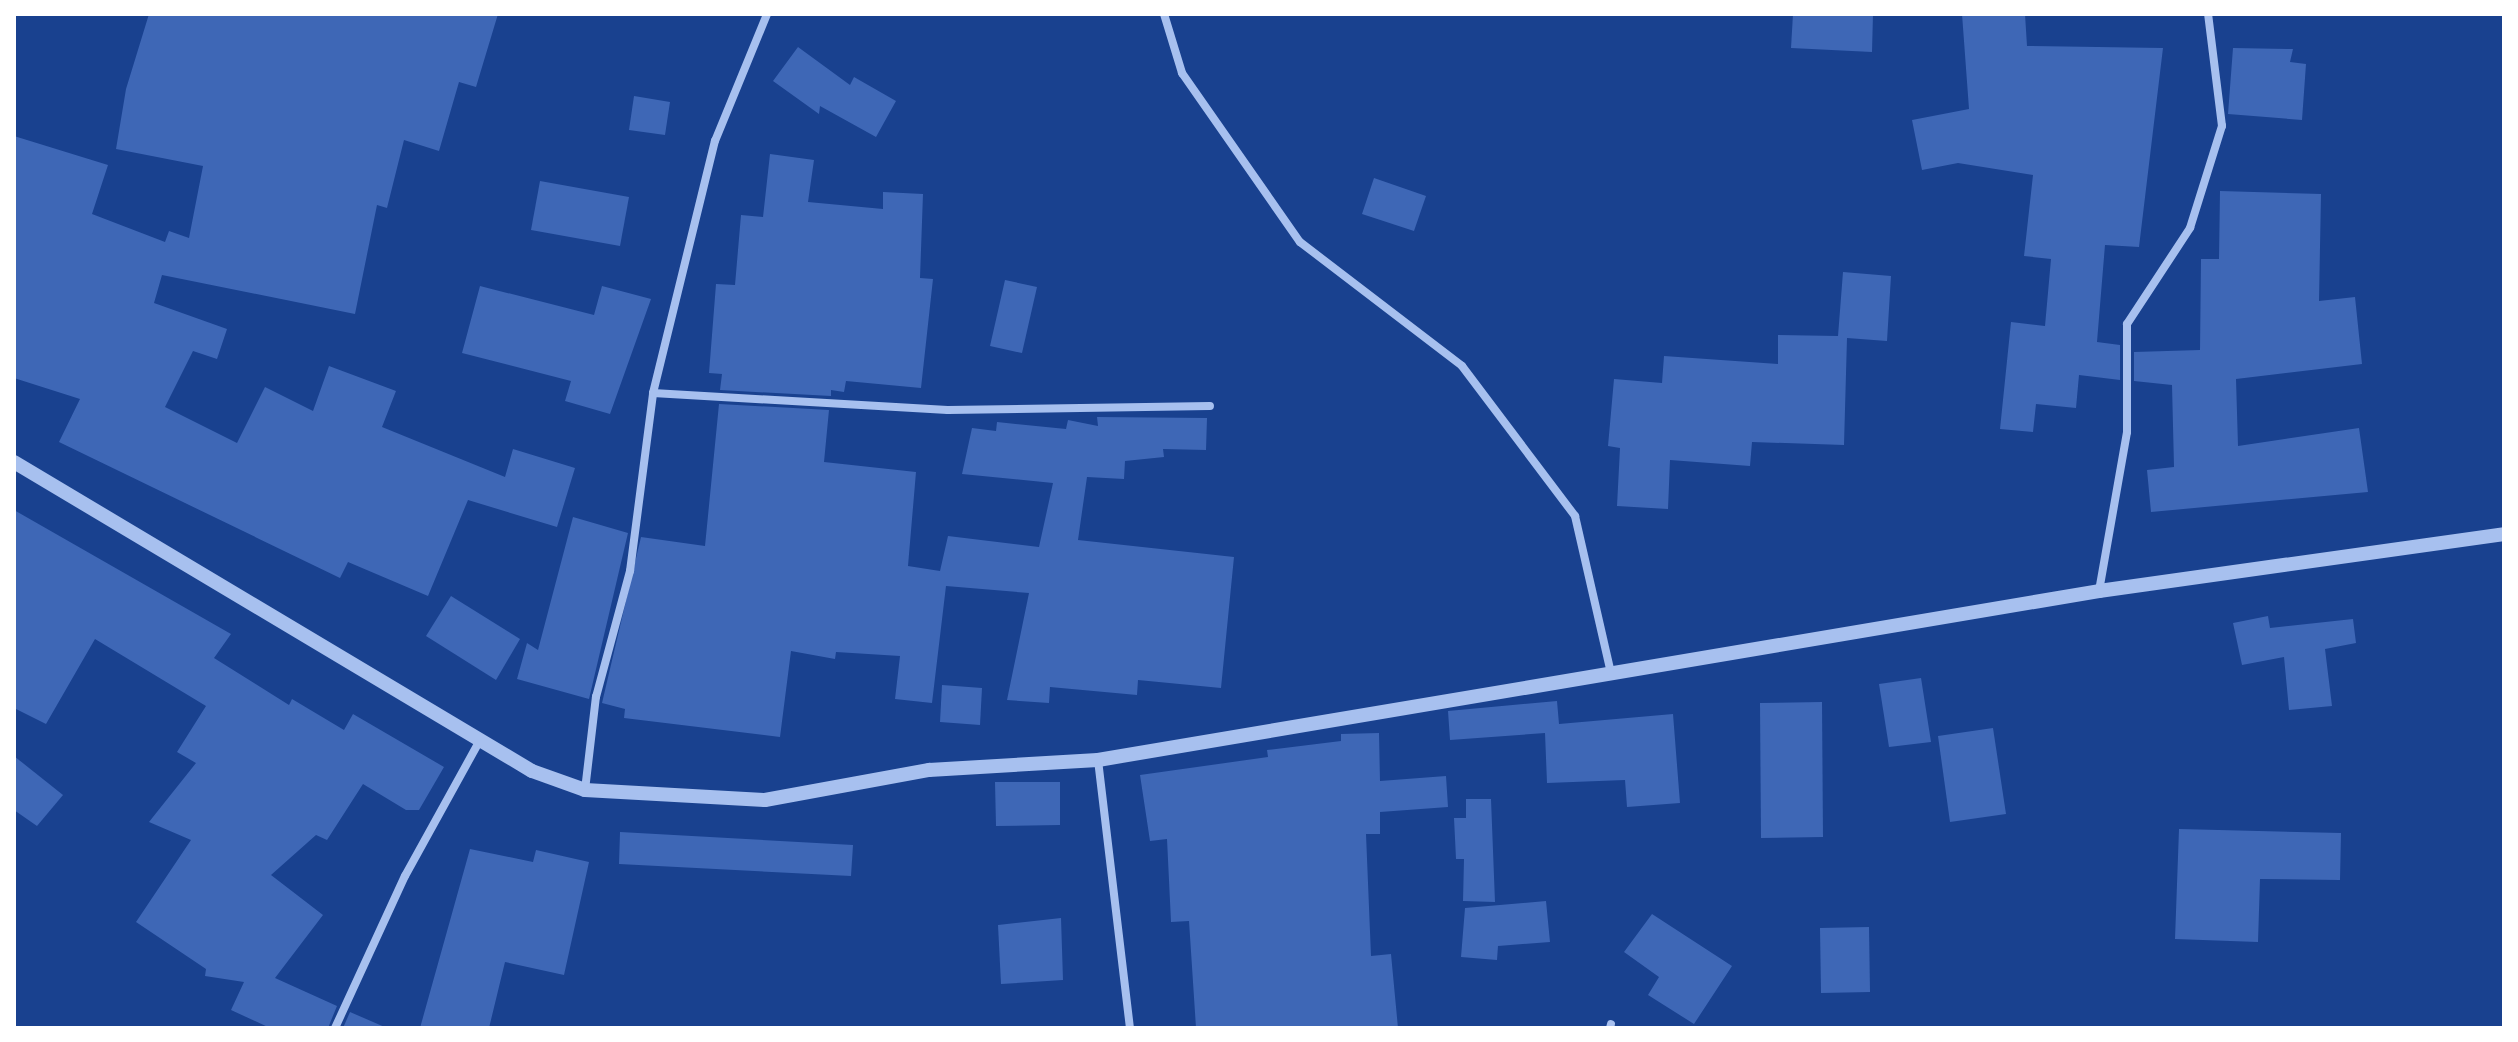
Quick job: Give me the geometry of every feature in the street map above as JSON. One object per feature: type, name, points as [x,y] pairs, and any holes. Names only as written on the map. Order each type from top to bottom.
[{"type":"street","points":[[585,790],[596,697],[630,571],[653,393],[715,141],[767,14]]},
{"type":"street","points":[[1164,14],[1182,73],[1300,242],[1462,366],[1575,516],[1611,673]]},
{"type":"street","points":[[2099,591],[2127,432],[2127,324],[2190,228],[2222,126],[2208,14]]},
{"type":"street","points":[[653,393],[948,410],[1210,406]]},
{"type":"street","points":[[14,462],[532,771],[585,790],[765,800],[929,770],[1098,760],[2099,591],[2504,534]]},
{"type":"street","points":[[335,1028],[405,876],[480,740]]},
{"type":"street","points":[[1098,760],[1130,1028]]},
{"type":"building","points":[[149,14],[498,14],[476,87],[459,82],[439,151],[404,140],[387,208],[377,205],[355,314],[162,275],[154,303],[227,329],[217,359],[193,351],[165,407],[237,443],[265,387],[313,411],[329,366],[396,391],[382,427],[505,477],[513,449],[575,468],[557,527],[468,500],[428,596],[348,562],[340,578],[59,442],[80,399],[14,378],[14,136],[108,165],[92,214],[165,242],[169,231],[189,238],[203,166],[116,149],[126,89]]},
{"type":"building","points":[[1793,14],[1873,14],[1872,52],[1791,48]]},
{"type":"building","points":[[1962,14],[2025,14],[2027,46],[2163,48],[2139,247],[2105,245],[2097,342],[2120,345],[2120,380],[2079,375],[2076,408],[2036,404],[2033,432],[2000,429],[2011,322],[2045,326],[2051,259],[2024,256],[2033,175],[1958,163],[1922,170],[1912,120],[1969,109]]},
{"type":"building","points":[[798,47],[850,85],[854,77],[896,101],[876,137],[820,106],[819,114],[773,81]]},
{"type":"building","points":[[2233,48],[2293,49],[2290,62],[2306,64],[2302,120],[2228,114]]},
{"type":"building","points":[[634,96],[670,102],[665,135],[629,130]]},
{"type":"building","points":[[770,154],[814,160],[808,202],[883,209],[883,192],[923,194],[920,278],[933,279],[921,388],[846,381],[844,392],[831,390],[831,396],[720,390],[722,374],[709,373],[716,284],[735,285],[741,215],[763,217]]},
{"type":"building","points":[[1374,178],[1426,196],[1414,231],[1362,214]]},
{"type":"building","points":[[540,181],[629,197],[620,246],[531,230]]},
{"type":"building","points":[[2220,191],[2321,194],[2319,301],[2355,297],[2362,364],[2236,379],[2238,446],[2359,428],[2368,492],[2151,512],[2147,470],[2174,467],[2172,385],[2134,381],[2134,352],[2200,350],[2201,259],[2219,259]]},
{"type":"building","points":[[1843,272],[1891,276],[1887,341],[1847,338],[1844,445],[1752,442],[1750,466],[1670,460],[1668,509],[1617,506],[1620,448],[1608,446],[1614,379],[1662,383],[1664,356],[1778,364],[1778,335],[1838,336]]},
{"type":"building","points":[[1005,280],[1037,287],[1022,353],[990,346]]},
{"type":"building","points":[[480,286],[594,315],[602,286],[651,299],[610,414],[565,401],[571,381],[462,353]]},
{"type":"building","points":[[719,404],[829,410],[824,462],[916,472],[908,566],[940,571],[948,536],[1039,547],[1053,483],[962,474],[972,428],[996,431],[997,422],[1066,429],[1068,420],[1098,426],[1097,417],[1207,418],[1206,450],[1163,449],[1164,457],[1125,461],[1124,479],[1087,477],[1078,540],[1234,557],[1221,688],[1138,680],[1137,695],[1050,687],[1049,703],[1007,700],[1029,593],[946,586],[932,703],[895,699],[900,656],[836,652],[835,659],[791,651],[780,737],[624,718],[625,709],[602,703],[641,537],[705,546]]},
{"type":"building","points":[[14,510],[231,634],[214,658],[289,705],[292,699],[344,730],[353,714],[444,767],[419,810],[406,810],[363,784],[327,840],[316,835],[271,875],[323,915],[275,978],[337,1006],[328,1028],[270,1028],[231,1010],[244,982],[205,976],[206,969],[136,922],[191,840],[149,822],[196,763],[177,752],[206,706],[95,639],[46,724],[14,708]]},
{"type":"building","points":[[573,517],[628,533],[589,699],[517,679],[527,643],[538,650]]},
{"type":"building","points":[[451,596],[520,639],[496,680],[426,636]]},
{"type":"building","points":[[2268,616],[2270,628],[2353,619],[2356,643],[2325,649],[2332,706],[2289,710],[2284,657],[2242,665],[2233,623]]},
{"type":"building","points":[[1921,678],[1931,742],[1889,747],[1879,684]]},
{"type":"building","points":[[942,685],[982,688],[980,725],[940,722]]},
{"type":"building","points":[[1557,701],[1559,724],[1673,714],[1680,803],[1627,807],[1625,780],[1547,783],[1545,733],[1450,740],[1448,711]]},
{"type":"building","points":[[1822,702],[1823,837],[1761,838],[1760,703]]},
{"type":"building","points":[[1993,728],[2006,814],[1950,822],[1938,736]]},
{"type":"building","points":[[1379,733],[1380,781],[1446,776],[1448,807],[1380,812],[1380,834],[1366,834],[1371,956],[1391,954],[1398,1028],[1196,1028],[1189,921],[1171,922],[1167,839],[1150,841],[1140,775],[1268,757],[1267,750],[1341,741],[1341,734]]},
{"type":"building","points":[[14,756],[63,795],[37,826],[14,810]]},
{"type":"building","points":[[995,782],[1060,782],[1060,825],[996,826]]},
{"type":"building","points":[[1466,799],[1491,799],[1495,902],[1463,901],[1464,859],[1456,859],[1454,818],[1466,818]]},
{"type":"building","points":[[2179,829],[2341,833],[2340,880],[2260,879],[2258,942],[2175,939]]},
{"type":"building","points":[[620,832],[853,845],[851,876],[619,864]]},
{"type":"building","points":[[470,849],[533,862],[536,850],[589,862],[564,975],[505,962],[489,1028],[420,1028]]},
{"type":"building","points":[[1546,901],[1550,942],[1498,946],[1497,960],[1461,957],[1465,908]]},
{"type":"building","points":[[1652,914],[1732,966],[1694,1024],[1648,995],[1659,977],[1624,952]]},
{"type":"building","points":[[1061,918],[1063,980],[1001,984],[998,925]]},
{"type":"building","points":[[1869,927],[1870,992],[1821,993],[1820,928]]},
{"type":"building","points":[[350,1012],[387,1028],[343,1028]]}]
